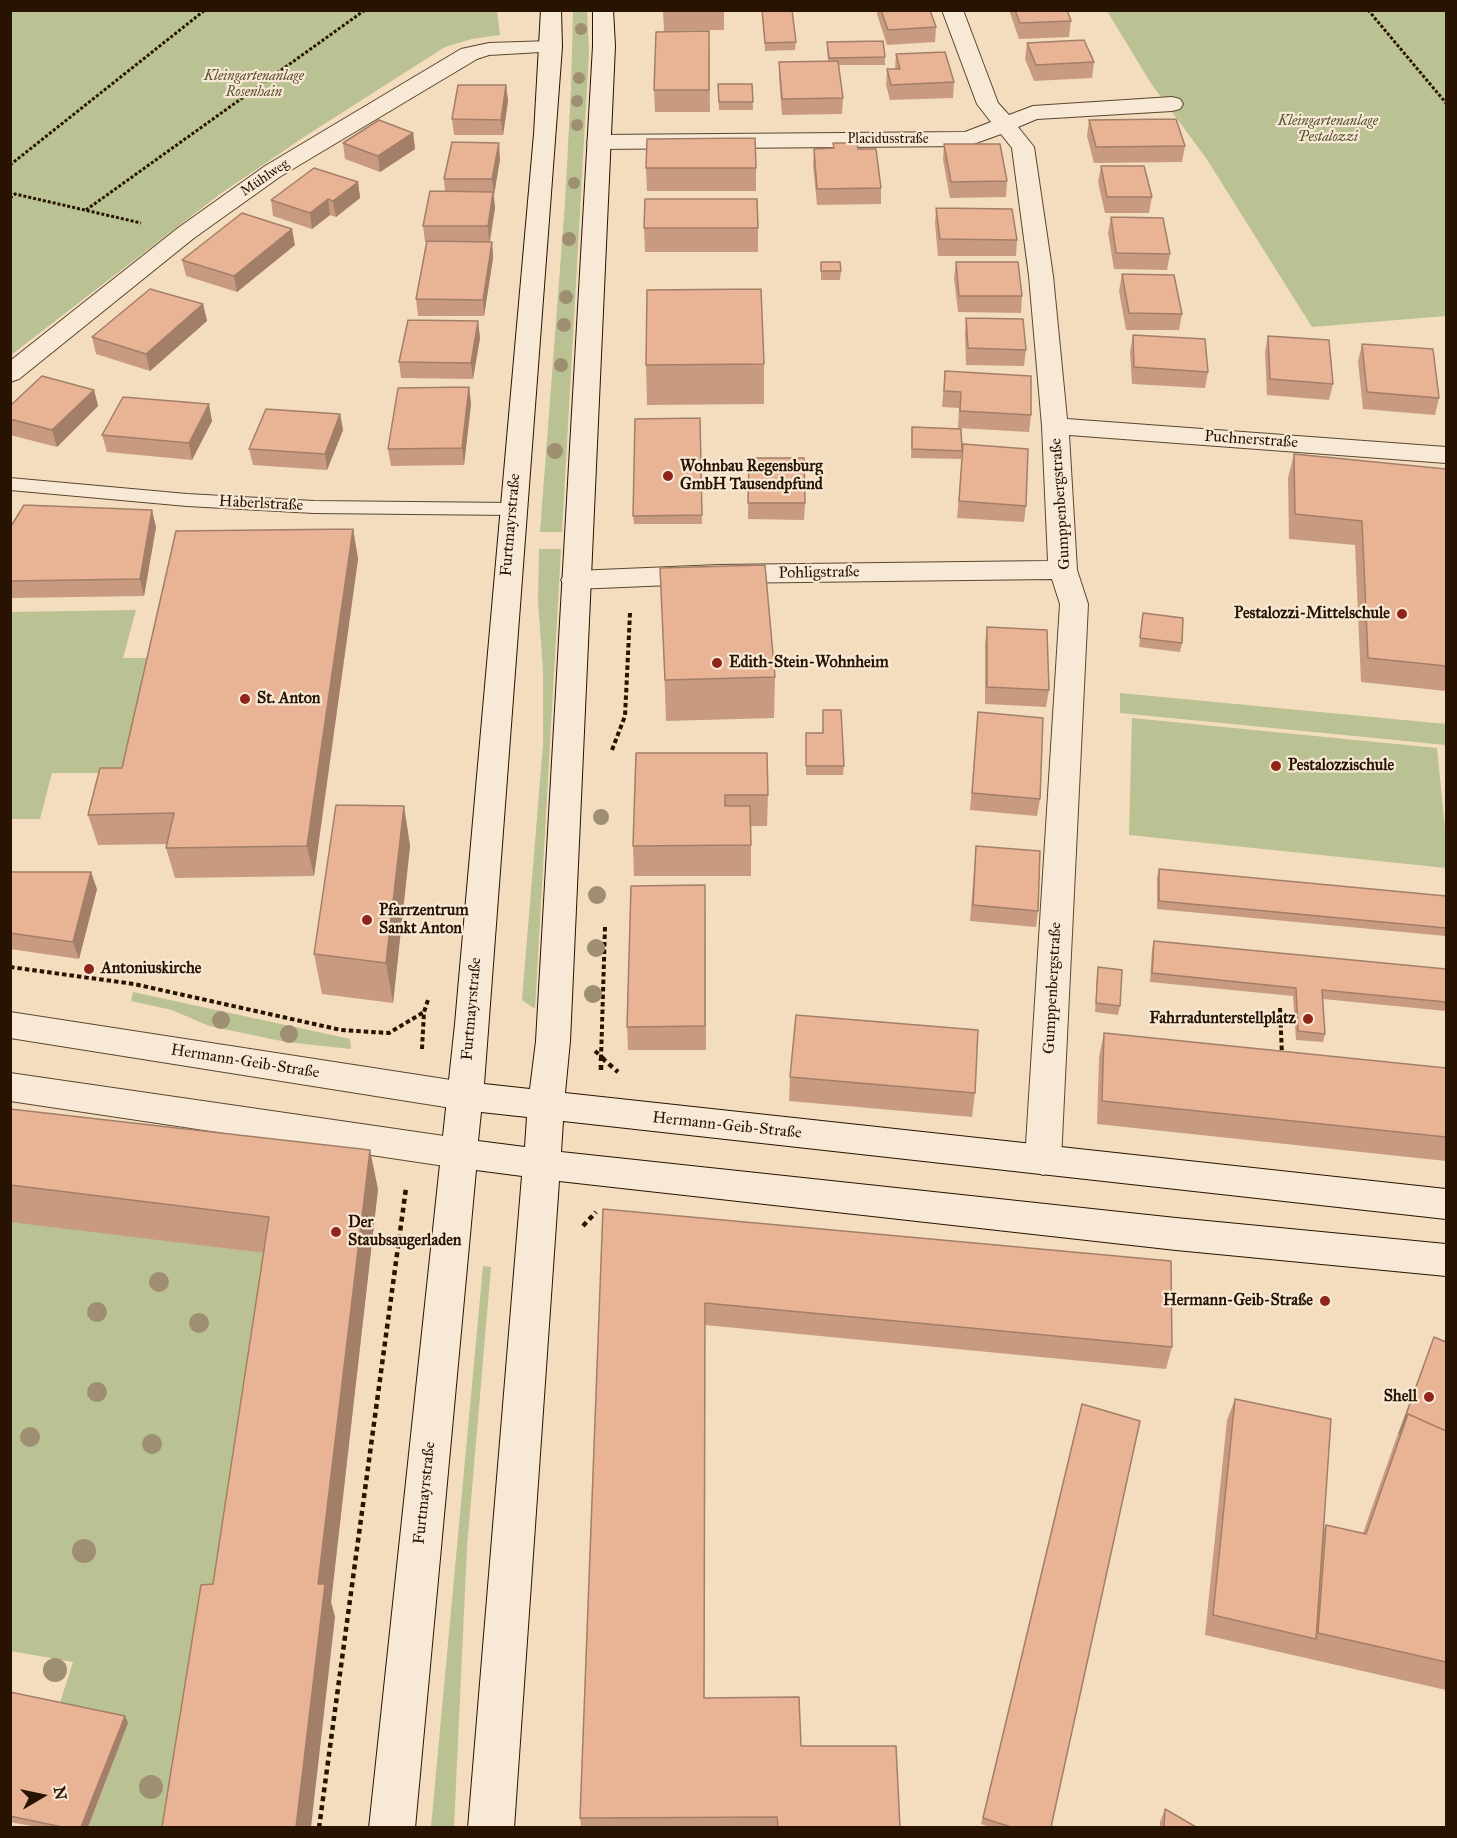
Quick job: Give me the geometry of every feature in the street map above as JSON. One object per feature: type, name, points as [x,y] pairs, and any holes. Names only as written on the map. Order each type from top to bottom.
[{"type":"main road","name":"Furtmayrstraße","points":[[392,1827],[475,983],[551,47],[551,10]]},
{"type":"main road","points":[[491,1827],[553,1041],[604,46],[603,10]]},
{"type":"main road","name":"Gumppenbergstraße","points":[[952,10],[988,104],[1023,147],[1041,276],[1055,426],[1063,570],[1074,604],[1043,1160]]},
{"type":"main road","name":"Mühlweg","points":[[10,374],[186,233],[273,171],[469,54],[489,49],[551,47]]},
{"type":"main road","name":"Placidusstraße","points":[[598,142],[968,139],[1032,113],[1172,104]]},
{"type":"main road","name":"Puchnerstraße","points":[[1055,426],[1446,455]]},
{"type":"main road","name":"Pohligstraße","points":[[575,580],[719,574],[1063,570]]},
{"type":"main road","name":"Hermann-Geib-Straße","points":[[10,1025],[546,1107],[1446,1204]]},
{"type":"main road","points":[[10,1087],[543,1164],[1176,1234],[1446,1260]]},
{"type":"lane","name":"Haberlstraße","points":[[10,484],[187,500],[314,507],[512,509]]},
{"type":"path","points":[[10,165],[205,10]]},
{"type":"path","points":[[86,210],[365,10]]},
{"type":"path","points":[[1368,10],[1446,103]]},
{"type":"path","points":[[10,198],[15,194],[186,233]]},
{"type":"path","points":[[10,967],[134,984],[341,1030],[389,1033],[424,1012]]},
{"type":"path","points":[[1280,1008],[1282,1059]]},
{"type":"path","points":[[319,1827],[412,1146]]},
{"type":"green space","name":"Kleingartenanlage Rosenhain","points":[[10,11],[497,11],[500,35],[472,39],[445,47],[307,135],[220,194],[11,355]]},
{"type":"green space","points":[[573,11],[587,11],[589,51],[562,532],[540,532],[565,203]]},
{"type":"green space","name":"Kleingartenanlage Pestalozzi","points":[[1107,11],[1446,11],[1446,316],[1312,327],[1206,158],[1152,85]]},
{"type":"green space","points":[[539,549],[561,549],[535,1009],[522,1000],[543,745],[543,670],[538,602]]},
{"type":"green space","points":[[136,610],[123,658],[155,658],[125,773],[52,773],[40,819],[11,819],[10,612]]},
{"type":"green space","points":[[1120,693],[1446,724],[1446,745],[1120,713]]},
{"type":"green space","points":[[1132,718],[1437,748],[1446,838],[1446,868],[1129,835]]},
{"type":"green space","points":[[133,992],[350,1039],[351,1049],[286,1042],[209,1026],[172,1010],[131,1001]]},
{"type":"green space","points":[[10,1221],[280,1255],[182,1827],[88,1827],[128,1723],[58,1709],[73,1662],[11,1651]]},
{"type":"green space","points":[[483,1266],[491,1267],[467,1547],[454,1827],[431,1827]]},
{"type":"building","points":[[762,10],[792,10],[796,42],[765,43]]},
{"type":"building","points":[[881,10],[930,10],[936,27],[888,30]]},
{"type":"building","points":[[1015,10],[1067,10],[1071,21],[1020,23]]},
{"type":"building","points":[[709,31],[709,90],[654,90],[656,32]]},
{"type":"building","points":[[1084,40],[1094,62],[1036,65],[1027,43]]},
{"type":"building","points":[[883,41],[885,57],[829,58],[827,42]]},
{"type":"building","points":[[945,52],[954,82],[891,85],[887,69],[900,69],[896,54]]},
{"type":"building","points":[[838,61],[843,98],[782,99],[779,62]]},
{"type":"building","points":[[718,84],[752,84],[753,102],[719,102]]},
{"type":"building","points":[[458,85],[506,85],[501,120],[452,119]]},
{"type":"building","points":[[1176,119],[1185,146],[1096,147],[1089,120]]},
{"type":"building","points":[[379,120],[413,133],[378,156],[343,143]]},
{"type":"building","points":[[755,138],[756,168],[646,168],[647,139]]},
{"type":"building","points":[[452,142],[499,143],[492,179],[444,179]]},
{"type":"building","points":[[833,143],[857,143],[858,149],[876,149],[881,188],[817,189],[814,149],[834,148]]},
{"type":"building","points":[[944,144],[1000,144],[1007,181],[951,182]]},
{"type":"building","points":[[1101,166],[1144,166],[1152,197],[1107,197]]},
{"type":"building","points":[[314,168],[358,182],[333,201],[328,199],[310,213],[271,200]]},
{"type":"building","points":[[430,191],[493,192],[488,226],[423,226]]},
{"type":"building","points":[[645,199],[757,199],[758,228],[644,228]]},
{"type":"building","points":[[936,208],[1012,209],[1017,240],[940,239]]},
{"type":"building","points":[[242,213],[292,229],[234,276],[182,260]]},
{"type":"building","points":[[1111,217],[1163,218],[1170,254],[1116,253]]},
{"type":"building","points":[[427,241],[492,242],[483,300],[416,299]]},
{"type":"building","points":[[821,262],[840,262],[841,271],[821,271]]},
{"type":"building","points":[[956,262],[1018,262],[1022,296],[959,296]]},
{"type":"building","points":[[1122,274],[1174,275],[1182,314],[1129,313]]},
{"type":"building","points":[[150,289],[203,304],[146,354],[92,337]]},
{"type":"building","points":[[761,289],[764,364],[646,365],[647,290]]},
{"type":"building","points":[[966,318],[1023,319],[1026,350],[968,348]]},
{"type":"building","points":[[408,320],[478,321],[471,363],[399,362]]},
{"type":"building","points":[[1133,335],[1205,339],[1208,372],[1134,367]]},
{"type":"building","points":[[1268,336],[1329,340],[1333,384],[1270,379]]},
{"type":"building","points":[[1362,344],[1433,349],[1439,398],[1367,392]]},
{"type":"building","points":[[945,371],[1031,376],[1031,415],[960,411],[961,392],[944,391]]},
{"type":"building","points":[[42,376],[94,390],[52,430],[10,419],[10,406]]},
{"type":"building","points":[[469,387],[462,448],[388,449],[398,388]]},
{"type":"building","points":[[123,397],[209,404],[189,443],[102,435]]},
{"type":"building","points":[[266,409],[340,414],[325,454],[249,449]]},
{"type":"building","name":"Wohnbau Regensburg GmbH Tausendpfund","points":[[700,418],[702,515],[633,516],[635,419]]},
{"type":"building","points":[[912,427],[961,429],[962,451],[912,449]]},
{"type":"building","points":[[963,444],[1028,449],[1026,506],[959,501]]},
{"type":"building","name":"Pestalozzi-Mittelschule","points":[[1294,454],[1446,469],[1446,666],[1368,658],[1362,521],[1295,514]]},
{"type":"building","points":[[749,458],[804,458],[805,503],[748,503]]},
{"type":"building","points":[[24,505],[152,510],[140,579],[10,581],[10,528]]},
{"type":"building","name":"St. Anton","points":[[353,529],[307,846],[166,848],[174,813],[88,815],[100,768],[122,768],[176,531]]},
{"type":"building","name":"Edith-Stein-Wohnheim","points":[[765,565],[775,677],[665,680],[660,568]]},
{"type":"building","points":[[1143,613],[1183,618],[1182,643],[1140,638]]},
{"type":"building","points":[[987,627],[1047,630],[1049,690],[987,687]]},
{"type":"building","points":[[823,710],[841,710],[844,766],[806,766],[806,733],[823,733]]},
{"type":"building","points":[[978,712],[1043,718],[1040,799],[972,793]]},
{"type":"building","points":[[636,753],[767,753],[768,795],[725,795],[725,806],[750,806],[751,845],[633,846]]},
{"type":"building","name":"Pfarrzentrum Sankt Anton","points":[[336,805],[404,806],[386,963],[314,954]]},
{"type":"building","points":[[976,846],[1040,851],[1038,911],[973,905]]},
{"type":"building","points":[[1159,869],[1446,896],[1446,928],[1159,901]]},
{"type":"building","points":[[10,872],[91,872],[73,942],[10,933]]},
{"type":"building","points":[[705,885],[705,1026],[627,1027],[631,886]]},
{"type":"building","points":[[1154,941],[1446,969],[1446,1002],[1322,990],[1325,1034],[1298,1031],[1296,988],[1152,973]]},
{"type":"building","points":[[1098,967],[1122,970],[1120,1006],[1096,1003]]},
{"type":"building","points":[[796,1015],[978,1030],[975,1093],[790,1077]]},
{"type":"building","points":[[1104,1033],[1446,1068],[1446,1137],[1102,1101]]},
{"type":"building","points":[[10,1109],[370,1150],[318,1584],[325,1584],[296,1827],[162,1827],[201,1585],[213,1584],[269,1217],[10,1185]]},
{"type":"building","points":[[603,1209],[1171,1261],[1172,1347],[705,1303],[704,1698],[799,1697],[801,1746],[896,1746],[900,1827],[778,1827],[777,1817],[580,1818]]},
{"type":"building","points":[[1434,1337],[1446,1342],[1446,1431],[1408,1414],[1399,1434]]},
{"type":"building","points":[[1235,1399],[1331,1419],[1316,1639],[1213,1615]]},
{"type":"building","points":[[1082,1404],[1140,1421],[1051,1827],[1011,1827],[983,1818]]},
{"type":"building","points":[[1408,1414],[1446,1431],[1446,1662],[1318,1633],[1326,1525],[1366,1534]]},
{"type":"building","points":[[10,1692],[125,1716],[81,1827],[62,1827],[10,1816]]},
{"type":"building","points":[[1165,1809],[1196,1827],[1164,1827]]},
{"type":"place","name":"Wohnbau Regensburg GmbH Tausendpfund","points":[[668,476]]},
{"type":"place","name":"Pestalozzi-Mittelschule","points":[[1402,614]]},
{"type":"place","name":"Edith-Stein-Wohnheim","points":[[717,663]]},
{"type":"place","name":"St. Anton","points":[[245,699]]},
{"type":"place","name":"Pestalozzischule","points":[[1276,766]]},
{"type":"place","name":"Pfarrzentrum Sankt Anton","points":[[367,920]]},
{"type":"place","name":"Antoniuskirche","points":[[89,969]]},
{"type":"place","name":"Fahrradunterstellplatz","points":[[1308,1019]]},
{"type":"place","name":"Der Staubsaugerladen","points":[[336,1232]]},
{"type":"place","name":"Hermann-Geib-Straße","points":[[1325,1301]]},
{"type":"place","name":"Shell","points":[[1429,1397]]}]
